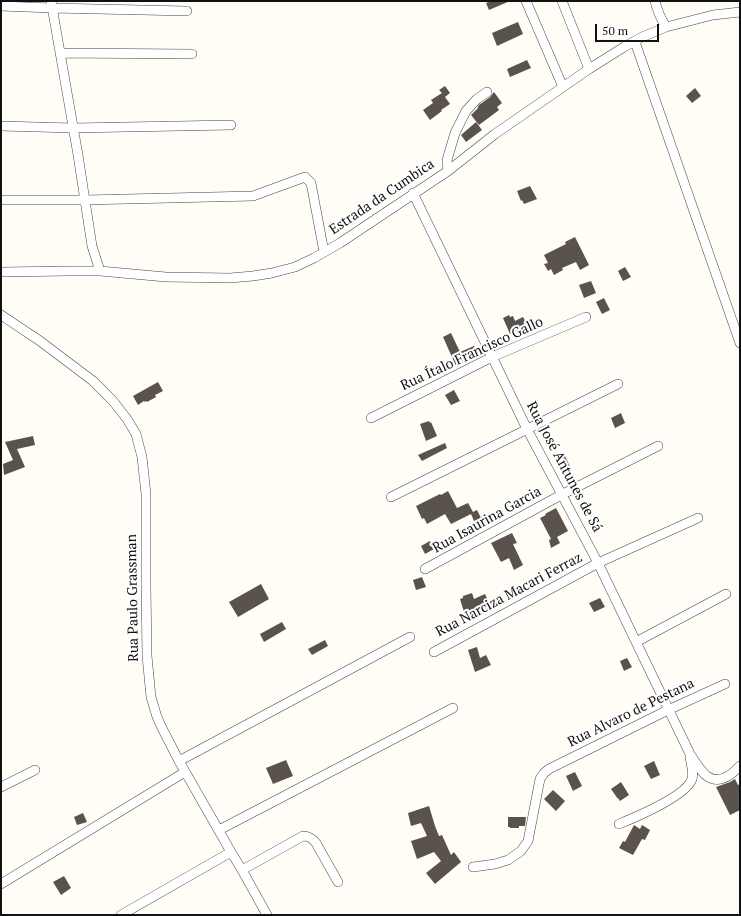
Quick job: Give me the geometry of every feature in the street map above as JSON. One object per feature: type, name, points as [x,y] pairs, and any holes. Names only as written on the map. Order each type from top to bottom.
[{"type":"street","points":[[526,1],[563,87]]},
{"type":"street","points":[[562,1],[588,70]]},
{"type":"street","points":[[655,1],[659,14],[666,27]]},
{"type":"street","points":[[52,5],[92,246],[100,272]]},
{"type":"street","points":[[1,6],[52,5],[188,11]]},
{"type":"street","name":"Estrada da Cumbica","points":[[1,272],[69,271],[100,272],[166,278],[230,278],[272,273],[294,267],[340,243],[448,171],[495,134],[624,47],[666,27],[713,16],[740,12]]},
{"type":"street","points":[[634,42],[740,343]]},
{"type":"street","points":[[60,53],[192,54]]},
{"type":"street","points":[[448,171],[447,160],[455,133],[466,111],[487,92]]},
{"type":"street","points":[[1,126],[73,128],[231,125]]},
{"type":"street","points":[[1,200],[85,200],[253,196],[306,177],[311,183],[324,252]]},
{"type":"street","name":"Rua José Antunes de Sá","points":[[413,194],[527,429],[598,563],[690,754]]},
{"type":"street","name":"Rua Paulo Grassman","points":[[1,315],[40,341],[93,381],[114,400],[136,434],[142,457],[146,494],[147,656],[151,697],[157,717],[179,761],[242,870],[265,914]]},
{"type":"street","name":"Rua Ítalo Francisco Gallo","points":[[371,418],[492,357],[586,317]]},
{"type":"street","points":[[391,497],[618,384]]},
{"type":"street","name":"Rua Isaurina Garcia","points":[[425,569],[561,495],[658,446]]},
{"type":"street","name":"Rua Narciza Macari Ferraz","points":[[434,652],[598,563],[698,518]]},
{"type":"street","points":[[636,642],[726,594]]},
{"type":"street","points":[[179,761],[410,637]]},
{"type":"street","name":"Rua Alvaro de Pestana","points":[[473,867],[495,864],[508,860],[521,852],[528,841],[540,779],[549,768],[725,684]]},
{"type":"street","points":[[218,830],[453,708]]},
{"type":"street","points":[[690,754],[705,775],[712,779],[727,777],[740,766]]},
{"type":"street","points":[[619,824],[680,793],[692,779],[690,754]]},
{"type":"street","points":[[1,787],[35,770]]},
{"type":"street","points":[[1,884],[185,772]]},
{"type":"street","points":[[242,870],[303,836],[308,836],[316,843],[338,882]]},
{"type":"street","points":[[121,915],[231,852]]},
{"type":"building","points":[[492,1],[510,1],[489,10],[486,3]]},
{"type":"building","points":[[518,22],[523,34],[497,46],[492,33]]},
{"type":"building","points":[[527,60],[531,68],[510,77],[507,69]]},
{"type":"building","points":[[445,86],[450,93],[445,97],[450,104],[430,120],[423,110],[433,103],[431,100],[442,93],[439,90]]},
{"type":"building","points":[[695,88],[701,96],[692,103],[686,96]]},
{"type":"building","points":[[494,92],[502,103],[497,107],[499,110],[479,125],[471,115],[479,105]]},
{"type":"building","points":[[476,122],[482,130],[466,142],[461,135]]},
{"type":"building","points":[[530,186],[537,199],[524,204],[522,200],[521,201],[517,191]]},
{"type":"building","points":[[575,237],[589,265],[580,270],[576,262],[562,268],[563,270],[554,275],[551,269],[548,271],[544,264],[548,263],[544,255],[566,244],[565,242]]},
{"type":"building","points":[[625,267],[631,277],[623,281],[618,271]]},
{"type":"building","points":[[591,281],[596,293],[584,298],[579,285]]},
{"type":"building","points":[[604,298],[610,310],[602,314],[596,302]]},
{"type":"building","points":[[509,315],[510,317],[513,316],[515,321],[523,317],[528,326],[510,334],[503,318]]},
{"type":"building","points":[[451,333],[460,352],[474,346],[477,352],[463,359],[465,362],[456,366],[443,337]]},
{"type":"building","points":[[158,382],[163,391],[155,395],[156,397],[147,402],[144,401],[138,405],[133,396]]},
{"type":"building","points":[[454,390],[460,401],[451,405],[445,395]]},
{"type":"building","points":[[621,413],[625,423],[615,428],[611,418]]},
{"type":"building","points":[[429,421],[430,423],[431,422],[437,436],[426,441],[420,424]]},
{"type":"building","points":[[33,436],[35,445],[17,449],[25,467],[4,475],[3,464],[13,460],[5,442]]},
{"type":"building","points":[[445,443],[447,448],[422,461],[418,455]]},
{"type":"building","points":[[563,452],[571,469],[564,472],[557,455]]},
{"type":"building","points":[[448,491],[457,508],[468,503],[473,512],[477,510],[481,518],[474,521],[471,514],[451,524],[445,514],[427,524],[424,518],[422,519],[416,506]]},
{"type":"building","points":[[556,508],[568,531],[557,537],[560,543],[551,548],[549,540],[551,539],[540,518]]},
{"type":"building","points":[[512,533],[517,543],[513,544],[523,565],[514,570],[509,558],[501,562],[491,543]]},
{"type":"building","points":[[430,541],[434,549],[425,554],[421,546]]},
{"type":"building","points":[[422,577],[426,587],[416,590],[413,580]]},
{"type":"building","points":[[261,584],[269,599],[238,617],[229,602]]},
{"type":"building","points":[[472,593],[474,599],[485,594],[491,607],[474,615],[473,610],[464,612],[460,599],[463,598],[463,596]]},
{"type":"building","points":[[600,598],[605,607],[594,612],[589,603]]},
{"type":"building","points":[[282,622],[286,629],[264,642],[260,634]]},
{"type":"building","points":[[325,640],[328,646],[312,655],[308,649]]},
{"type":"building","points":[[477,647],[480,658],[486,655],[491,665],[475,672],[468,650]]},
{"type":"building","points":[[627,658],[632,667],[624,671],[620,661]]},
{"type":"building","points":[[286,760],[293,776],[273,784],[266,768]]},
{"type":"building","points":[[654,761],[660,775],[651,779],[644,766]]},
{"type":"building","points":[[575,772],[582,786],[573,791],[566,776]]},
{"type":"building","points":[[735,779],[738,785],[740,784],[740,810],[730,815],[716,787]]},
{"type":"building","points":[[621,782],[629,795],[620,801],[611,789]]},
{"type":"building","points":[[553,790],[565,801],[556,811],[544,799]]},
{"type":"building","points":[[429,806],[439,836],[442,835],[451,855],[454,852],[461,862],[435,884],[426,873],[441,861],[434,852],[417,859],[411,841],[427,836],[421,823],[411,826],[408,813]]},
{"type":"building","points":[[83,813],[87,822],[77,825],[74,817]]},
{"type":"building","points":[[508,817],[526,817],[525,826],[519,826],[519,828],[508,827]]},
{"type":"building","points":[[634,825],[640,829],[642,825],[650,830],[645,840],[642,839],[633,855],[619,848],[623,841],[625,842]]},
{"type":"building","points":[[64,876],[71,888],[61,895],[53,882]]}]
